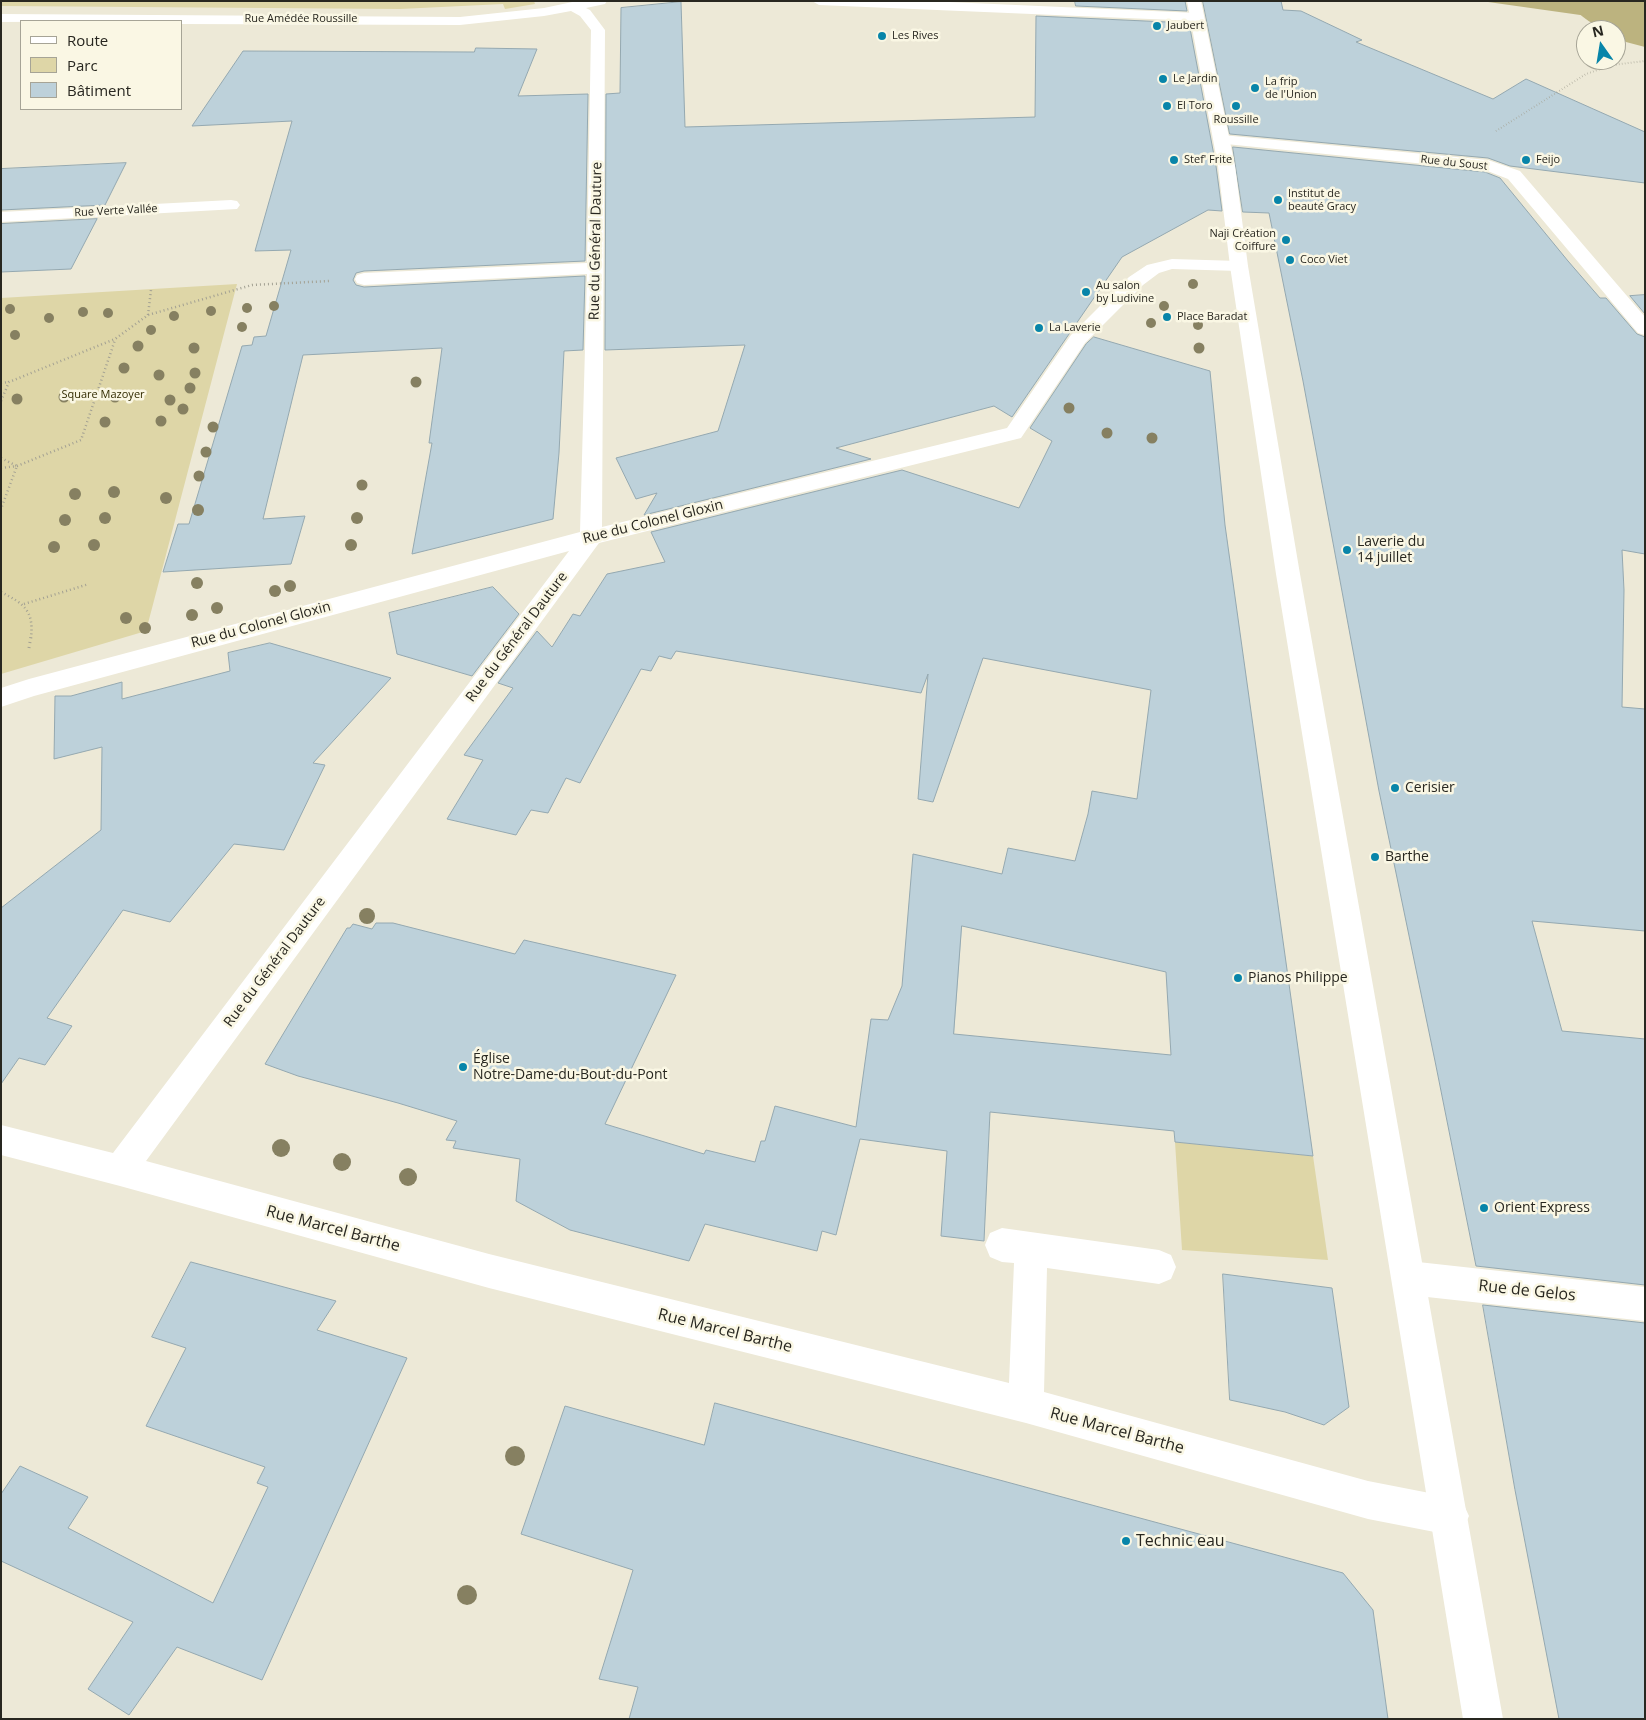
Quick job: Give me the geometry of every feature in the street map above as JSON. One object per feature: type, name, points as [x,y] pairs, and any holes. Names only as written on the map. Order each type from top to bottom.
[{"type":"street","name":"Rue Amédée Roussille","points":[[1,18],[460,20],[544,12],[600,1]]},
{"type":"street","points":[[819,1],[1197,17]]},
{"type":"street","points":[[1194,1],[1222,140],[1236,222],[1239,266],[1288,574],[1450,1516],[1483,1719]]},
{"type":"street","name":"Rue du Général Dauture","points":[[120,1170],[591,537],[598,30],[585,13],[574,7]]},
{"type":"street","name":"Rue du Soust","points":[[1222,140],[1488,165],[1514,175],[1645,329]]},
{"type":"street","name":"Rue Verte Vallée","points":[[1,216],[231,205]]},
{"type":"street","name":"Rue du Colonel Gloxin","points":[[1,698],[29,688],[591,537],[1014,433],[1078,339],[1136,281],[1153,270],[1172,264],[1239,266]]},
{"type":"street","points":[[364,279],[596,268]]},
{"type":"street","name":"Rue Marcel Barthe","points":[[1,1140],[120,1170],[489,1272],[1026,1405],[1368,1500],[1450,1516]]},
{"type":"street","points":[[1026,1405],[1017,1247],[1159,1267]]},
{"type":"street","name":"Rue de Gelos","points":[[1409,1278],[1645,1304]]},
{"type":"path","points":[[1492,136],[1497,129],[1586,74],[1612,65],[1644,61]]},
{"type":"path","points":[[1,383],[9,382],[115,339],[148,315],[252,285],[364,279]]},
{"type":"path","points":[[148,315],[151,290]]},
{"type":"path","points":[[1,468],[17,466],[81,440],[115,339]]},
{"type":"path","points":[[1,401],[9,382]]},
{"type":"path","points":[[1,458],[17,466]]},
{"type":"path","points":[[1,509],[17,466]]},
{"type":"path","points":[[24,604],[88,584]]},
{"type":"path","points":[[1,592],[24,604],[33,624],[26,667],[29,688]]},
{"type":"green space","points":[[1,1],[534,1],[535,4],[505,9],[503,4],[400,9],[1,6]]},
{"type":"green space","name":"Square Mazoyer","points":[[237,284],[146,631],[1,674],[1,298]]},
{"type":"green space","points":[[1175,1142],[1313,1156],[1328,1260],[1182,1250]]},
{"type":"shaded area","points":[[1481,1],[1645,1],[1645,23]]},
{"type":"building","points":[[1075,1],[1185,1],[1187,11],[1076,6]]},
{"type":"building","points":[[1203,1],[1281,1],[1283,10],[1301,11],[1362,40],[1356,42],[1493,99],[1526,79],[1645,132],[1645,183],[1510,166],[1488,158],[1230,134]]},
{"type":"building","points":[[681,2],[685,127],[1035,117],[1036,16],[1189,23],[1216,166],[1222,211],[1208,210],[1122,257],[1012,417],[994,406],[836,448],[871,459],[644,515],[657,493],[636,499],[616,458],[718,431],[745,345],[605,350],[606,94],[620,93],[621,8]]},
{"type":"building","points":[[476,48],[537,49],[518,96],[588,94],[585,261],[364,271],[356,273],[353,280],[356,285],[364,287],[585,276],[583,350],[564,351],[559,453],[553,519],[412,554],[432,443],[429,443],[442,348],[303,355],[263,519],[305,516],[291,564],[163,572],[178,524],[189,524],[242,346],[252,345],[254,337],[266,336],[291,250],[255,251],[292,121],[192,126],[243,51],[474,52]]},
{"type":"building","points":[[1233,147],[1485,172],[1500,178],[1600,298],[1606,298],[1637,334],[1645,337],[1645,554],[1622,550],[1624,590],[1622,707],[1645,709],[1645,931],[1532,921],[1562,1031],[1645,1039],[1645,1285],[1476,1266],[1379,791],[1303,381],[1269,213],[1243,212]]},
{"type":"building","points":[[126,163],[105,205],[1,210],[1,169]]},
{"type":"building","points":[[97,219],[71,269],[1,272],[1,224]]},
{"type":"building","points":[[1645,295],[1645,314],[1630,296]]},
{"type":"building","points":[[1094,337],[1210,371],[1225,525],[1313,1156],[1175,1142],[1174,1131],[990,1112],[984,1241],[941,1236],[947,1151],[860,1139],[836,1235],[822,1231],[817,1251],[705,1224],[689,1261],[570,1230],[516,1201],[520,1159],[453,1148],[456,1141],[446,1140],[457,1121],[298,1076],[265,1064],[347,928],[350,928],[353,924],[372,929],[376,923],[393,923],[515,954],[524,940],[676,975],[605,1124],[704,1154],[706,1150],[755,1162],[761,1141],[765,1141],[775,1106],[856,1127],[871,1019],[888,1020],[902,986],[913,854],[1002,874],[1008,848],[1075,861],[1088,814],[1092,791],[1137,799],[1151,690],[983,658],[933,802],[918,799],[928,674],[921,693],[676,651],[671,659],[659,656],[651,671],[641,669],[580,783],[566,778],[548,813],[531,810],[516,835],[447,819],[483,760],[464,755],[513,688],[498,683],[537,631],[552,647],[573,614],[580,616],[607,574],[665,562],[651,532],[902,470],[1019,508],[1052,441],[1030,428],[1086,344]],"holes":[[[962,926],[1166,972],[1171,1055],[954,1034]]]},
{"type":"building","points":[[493,587],[519,614],[472,676],[397,654],[389,613]]},
{"type":"building","points":[[270,643],[391,678],[313,763],[325,765],[284,850],[234,844],[170,922],[123,910],[47,1018],[72,1026],[45,1065],[19,1058],[1,1084],[1,908],[101,830],[102,747],[54,759],[55,696],[71,696],[122,682],[122,699],[230,671],[228,653]]},
{"type":"building","points":[[191,1262],[336,1301],[317,1330],[407,1358],[262,1680],[177,1647],[129,1715],[88,1689],[133,1622],[1,1561],[1,1494],[20,1466],[88,1497],[68,1528],[213,1603],[268,1487],[257,1483],[265,1467],[146,1426],[186,1348],[152,1337]]},
{"type":"building","points":[[1223,1274],[1332,1288],[1349,1407],[1324,1425],[1285,1412],[1230,1400]]},
{"type":"building","points":[[1483,1305],[1645,1323],[1645,1719],[1559,1719],[1515,1490]]},
{"type":"building","points":[[715,1403],[1343,1573],[1373,1610],[1388,1719],[629,1719],[638,1687],[599,1679],[633,1570],[521,1534],[565,1406],[704,1445]]},
{"type":"waterway","points":[[1593,1],[1645,31]]},
{"type":"place","name":"Jaubert","points":[[1157,26]]},
{"type":"place","name":"Les Rives","points":[[882,36]]},
{"type":"place","name":"Le Jardin","points":[[1163,79]]},
{"type":"place","name":"La frip de l'Union","points":[[1255,88]]},
{"type":"place","name":"El Toro","points":[[1167,106]]},
{"type":"place","name":"Roussille","points":[[1236,106]]},
{"type":"place","name":"Stef' Frite","points":[[1174,160]]},
{"type":"place","name":"Feijo","points":[[1526,160]]},
{"type":"place","name":"Institut de beauté Gracy","points":[[1278,200]]},
{"type":"place","name":"Naji Création Coiffure","points":[[1286,240]]},
{"type":"place","name":"Coco Viet","points":[[1290,260]]},
{"type":"place","name":"Au salon by Ludivine","points":[[1086,292]]},
{"type":"place","name":"Place Baradat","points":[[1167,317]]},
{"type":"place","name":"La Laverie","points":[[1039,328]]},
{"type":"place","name":"Laverie du 14 juillet","points":[[1347,550]]},
{"type":"place","name":"Cerisier","points":[[1395,788]]},
{"type":"place","name":"Barthe","points":[[1375,857]]},
{"type":"place","name":"Pianos Philippe","points":[[1238,978]]},
{"type":"place","name":"Église Notre-Dame-du-Bout-du-Pont","points":[[463,1067]]},
{"type":"place","name":"Orient Express","points":[[1484,1208]]},
{"type":"place","name":"Technic eau","points":[[1126,1541]]}]
